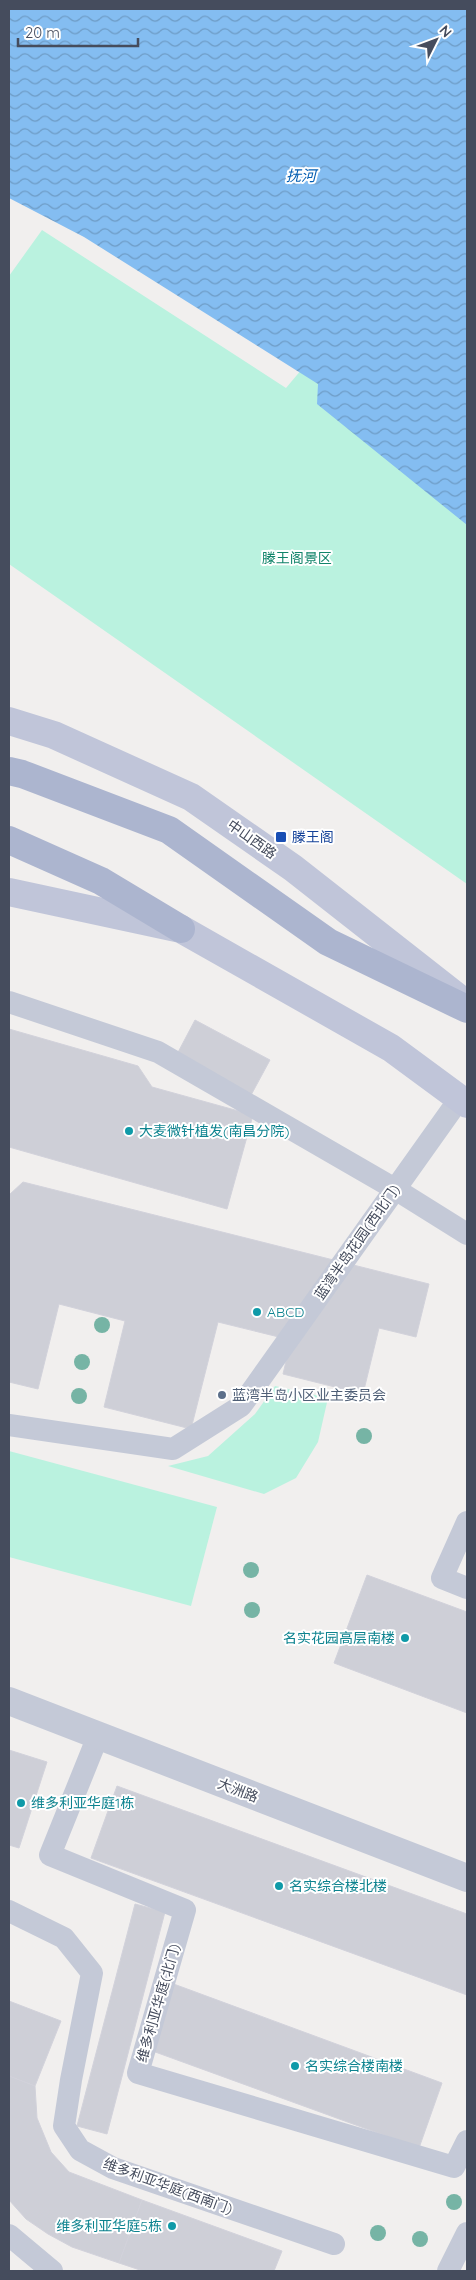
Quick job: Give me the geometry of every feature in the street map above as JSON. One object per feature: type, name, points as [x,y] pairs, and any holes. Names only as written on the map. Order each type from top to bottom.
[{"type":"main road","name":"中山西路","points":[[9,721],[54,735],[191,797],[293,868],[467,1005]]},
{"type":"main road","points":[[9,771],[22,774],[169,830],[328,942],[467,1009]]},
{"type":"main road","points":[[9,840],[101,881],[181,929],[391,1048],[463,1101]]},
{"type":"main road","points":[[9,892],[181,929]]},
{"type":"street","name":"大洲路","points":[[9,1701],[467,1878]]},
{"type":"lane","points":[[9,1002],[158,1052],[395,1189],[467,1234]]},
{"type":"lane","name":"蓝湾半岛花园(西北门)","points":[[9,1425],[173,1449],[241,1406],[395,1189],[463,1101]]},
{"type":"lane","points":[[467,1522],[442,1578],[467,1588]]},
{"type":"lane","name":"维多利亚华庭(北门)","points":[[98,1736],[50,1855],[185,1910],[138,2073],[454,2167],[467,2141]]},
{"type":"lane","name":"维多利亚华庭(西南门)","points":[[9,1911],[64,1938],[92,1974],[64,2126],[80,2150],[113,2168],[334,2244]]},
{"type":"lane","points":[[448,2271],[467,2232]]},
{"type":"lane","points":[[9,2235],[52,2271]]},
{"type":"green space","name":"滕王阁景区","points":[[467,173],[467,884],[9,564],[9,276],[42,230],[286,388]]},
{"type":"green space","points":[[275,1386],[328,1398],[318,1442],[296,1478],[264,1494],[168,1466],[208,1456],[255,1414]]},
{"type":"green space","points":[[9,1451],[217,1507],[191,1606],[9,1557]]},
{"type":"water","name":"抚河","points":[[9,9],[467,9],[467,525],[317,404],[318,384],[84,237],[9,198]]},
{"type":"building","points":[[195,1020],[270,1060],[250,1097],[175,1058]]},
{"type":"building","name":"大麦微针植发(南昌分院)","points":[[9,1029],[138,1066],[152,1087],[253,1115],[227,1209],[9,1147]]},
{"type":"building","name":"ABCD","points":[[23,1182],[429,1284],[416,1337],[379,1328],[363,1394],[283,1374],[291,1340],[218,1322],[191,1429],[104,1407],[125,1321],[59,1304],[38,1389],[9,1382],[9,1195]]},
{"type":"building","name":"名实花园高层南楼","points":[[367,1575],[467,1612],[467,1713],[334,1663]]},
{"type":"building","name":"维多利亚华庭1栋","points":[[9,1750],[47,1762],[19,1848],[9,1845]]},
{"type":"building","name":"名实综合楼北楼","points":[[117,1786],[467,1914],[467,1995],[91,1858]]},
{"type":"building","points":[[135,1904],[165,1912],[107,2134],[77,2126]]},
{"type":"building","name":"名实综合楼南楼","points":[[171,1983],[442,2083],[419,2148],[147,2049]]},
{"type":"building","points":[[9,2001],[61,2021],[35,2086],[9,2076]]},
{"type":"building","points":[[9,2076],[35,2086],[37,2118],[51,2152],[69,2172],[142,2200],[119,2263],[72,2247],[48,2234],[26,2219],[9,2200]]},
{"type":"building","name":"维多利亚华庭5栋","points":[[142,2200],[282,2251],[274,2271],[143,2271],[119,2263]]},
{"type":"place","name":"滕王阁","points":[[281,837]]},
{"type":"place","name":"大麦微针植发(南昌分院)","points":[[129,1131]]},
{"type":"place","name":"ABCD","points":[[257,1312]]},
{"type":"place","name":"蓝湾半岛小区业主委员会","points":[[222,1395]]},
{"type":"place","name":"名实花园高层南楼","points":[[405,1638]]},
{"type":"place","name":"维多利亚华庭1栋","points":[[21,1803]]},
{"type":"place","name":"名实综合楼北楼","points":[[279,1886]]},
{"type":"place","name":"名实综合楼南楼","points":[[295,2066]]},
{"type":"place","name":"维多利亚华庭5栋","points":[[172,2226]]}]
